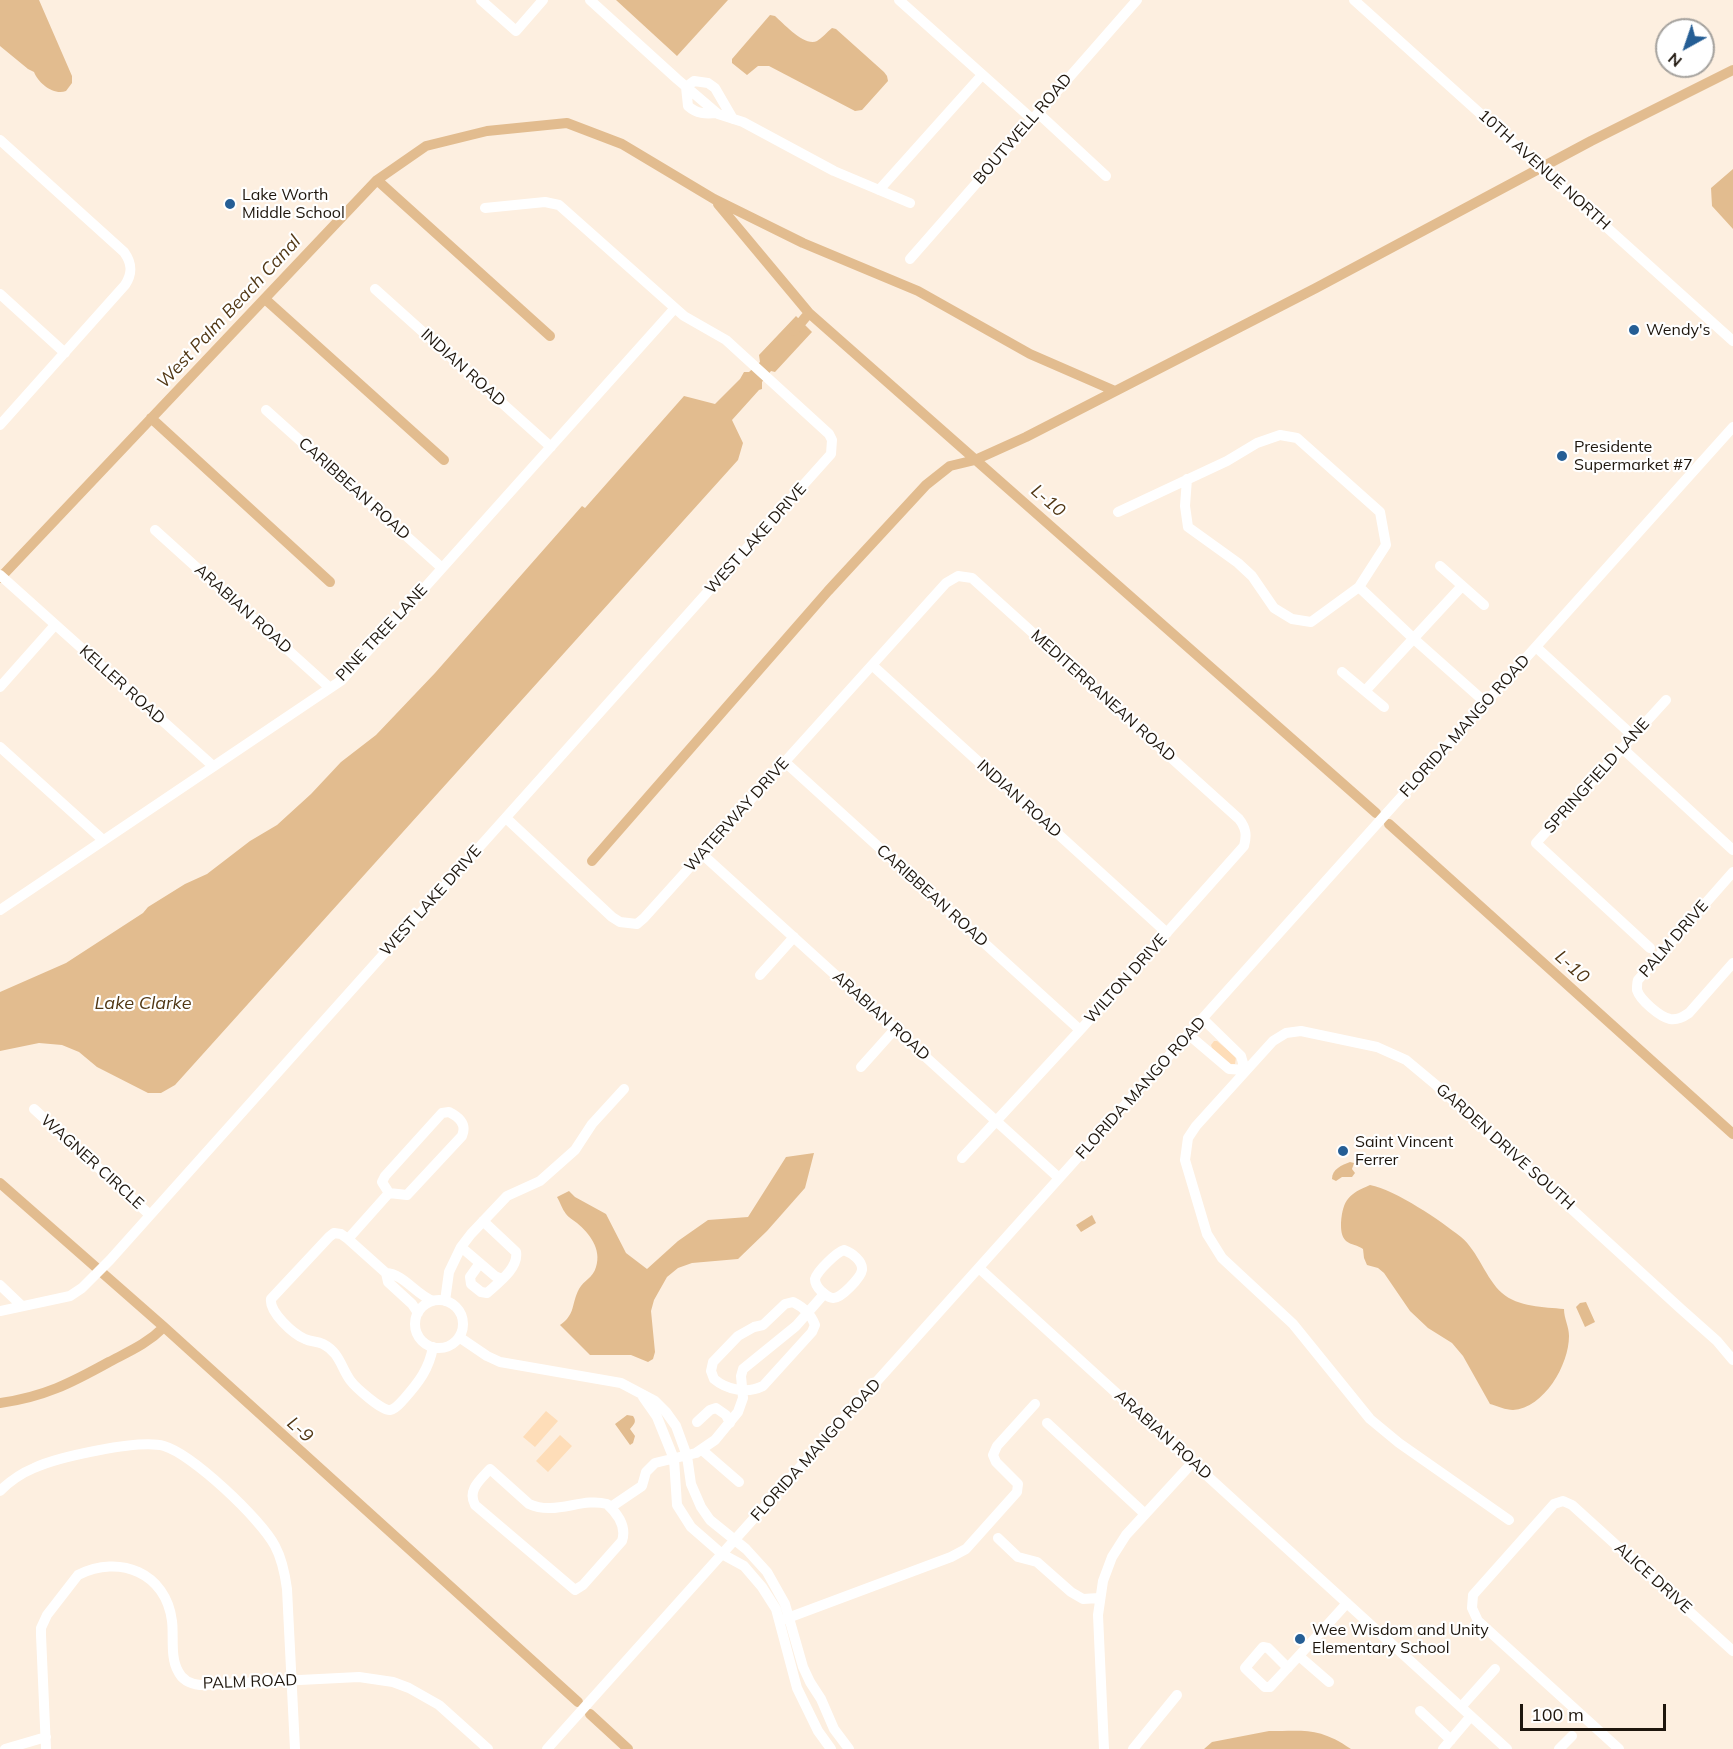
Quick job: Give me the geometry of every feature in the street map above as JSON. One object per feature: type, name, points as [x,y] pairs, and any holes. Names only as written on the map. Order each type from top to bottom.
[{"type":"street","points":[[481,0],[516,31],[543,0]]},
{"type":"street","points":[[590,0],[712,110],[834,171],[910,203]]},
{"type":"street","points":[[899,0],[982,75],[1035,116],[1106,177]]},
{"type":"street","name":"BOUTWELL ROAD","points":[[910,259],[1137,0]]},
{"type":"street","name":"10TH AVENUE NORTH","points":[[1354,0],[1733,341]]},
{"type":"street","points":[[879,190],[982,75]]},
{"type":"street","points":[[686,87],[694,81],[708,83],[721,95],[733,119]]},
{"type":"street","points":[[712,110],[721,95]]},
{"type":"street","points":[[0,140],[124,252],[131,264],[131,272],[125,285],[0,425]]},
{"type":"street","points":[[485,208],[545,202],[559,205],[675,309]]},
{"type":"street","name":"INDIAN ROAD","points":[[375,289],[551,447]]},
{"type":"street","points":[[0,294],[65,353]]},
{"type":"street","name":"WEST LAKE DRIVE","points":[[0,1311],[70,1296],[82,1288],[110,1260],[827,460],[832,447],[829,434],[721,336],[695,324],[675,309]]},
{"type":"street","name":"PINE TREE LANE","points":[[0,909],[342,680],[675,309]]},
{"type":"street","name":"CARIBBEAN ROAD","points":[[266,410],[442,568]]},
{"type":"street","name":"FLORIDA MANGO ROAD","points":[[547,1749],[1733,427]]},
{"type":"street","points":[[1118,512],[1187,479],[1227,461],[1257,443],[1280,435],[1297,438],[1380,512],[1386,545],[1359,587],[1311,622],[1292,619],[1274,608],[1252,576],[1238,563],[1188,526],[1185,506],[1187,479]]},
{"type":"street","name":"ARABIAN ROAD","points":[[155,530],[330,688]]},
{"type":"street","points":[[1440,567],[1484,605]]},
{"type":"street","name":"KELLER ROAD","points":[[0,575],[213,766]]},
{"type":"street","name":"MEDITERRANEAN ROAD","points":[[951,578],[958,576],[972,578],[1239,819],[1246,832]]},
{"type":"street","name":"WATERWAY DRIVE","points":[[506,818],[612,917],[628,924],[637,924],[951,578]]},
{"type":"street","points":[[1365,691],[1462,586]]},
{"type":"street","points":[[1359,587],[1413,639],[1486,703]]},
{"type":"street","points":[[0,687],[55,625]]},
{"type":"street","points":[[1536,647],[1633,736]]},
{"type":"street","name":"INDIAN ROAD","points":[[872,665],[1167,933]]},
{"type":"street","points":[[1342,672],[1384,708]]},
{"type":"street","name":"SPRINGFIELD LANE","points":[[1650,948],[1536,843],[1666,700]]},
{"type":"street","points":[[0,747],[103,840]]},
{"type":"street","points":[[1622,748],[1733,850]]},
{"type":"street","name":"CARIBBEAN ROAD","points":[[785,762],[1080,1030]]},
{"type":"street","name":"WILTON DRIVE","points":[[962,1158],[1244,846],[1246,832]]},
{"type":"street","name":"ARABIAN ROAD","points":[[702,854],[1059,1178]]},
{"type":"street","name":"PALM DRIVE","points":[[1733,872],[1638,980],[1637,989],[1642,998],[1662,1016],[1672,1020],[1680,1018],[1689,1013],[1733,963]]},
{"type":"street","points":[[760,975],[794,937]]},
{"type":"street","points":[[1189,1035],[1228,1069],[1245,1070],[1241,1056],[1203,1019]]},
{"type":"street","points":[[861,1067],[895,1029]]},
{"type":"street","name":"GARDEN DRIVE SOUTH","points":[[1509,1520],[1399,1443],[1370,1419],[1293,1324],[1226,1263],[1207,1234],[1186,1168],[1185,1145],[1196,1126],[1273,1041],[1286,1033],[1301,1031],[1377,1047],[1406,1060],[1428,1077],[1717,1341],[1733,1360]]},
{"type":"street","points":[[445,1301],[449,1272],[461,1247],[507,1196],[540,1181],[575,1150],[592,1124],[624,1089]]},
{"type":"street","name":"WAGNER CIRCLE","points":[[34,1109],[150,1215]]},
{"type":"street","points":[[442,1113],[455,1114],[463,1123],[465,1130],[462,1136],[407,1195],[389,1192],[382,1182],[385,1176],[442,1113]]},
{"type":"street","points":[[348,1239],[389,1192]]},
{"type":"street","points":[[480,1263],[470,1277],[471,1284],[481,1292],[488,1293],[514,1265],[517,1258],[516,1252],[483,1221]]},
{"type":"street","points":[[433,1301],[421,1296],[395,1274],[386,1273],[348,1239],[341,1234],[334,1233],[271,1299],[270,1305],[273,1312],[298,1335],[325,1345],[336,1354],[354,1384],[383,1410],[396,1407],[420,1381],[428,1367],[434,1347]]},
{"type":"street","points":[[461,1247],[495,1276],[502,1279]]},
{"type":"street","points":[[844,1250],[850,1253],[861,1263],[860,1275],[842,1295],[836,1298],[830,1298],[824,1293],[815,1280],[818,1274],[838,1252],[844,1250]]},
{"type":"street","name":"ARABIAN ROAD","points":[[979,1268],[1508,1749]]},
{"type":"street","points":[[386,1273],[388,1282],[412,1304],[418,1313]]},
{"type":"street","points":[[0,1286],[22,1306]]},
{"type":"street","points":[[611,1507],[642,1486],[650,1467],[655,1463],[687,1456],[702,1450],[715,1440],[730,1423],[741,1405],[743,1390],[741,1376],[748,1364],[779,1342],[824,1293]]},
{"type":"street","points":[[445,1301],[458,1309],[462,1315],[463,1330],[459,1337],[445,1347],[434,1347],[421,1340],[417,1334],[418,1313],[427,1303],[445,1301]]},
{"type":"street","points":[[793,1302],[813,1318],[815,1325],[812,1332],[763,1386],[743,1390],[731,1389],[714,1379],[711,1371],[714,1362],[738,1336],[763,1325],[785,1304],[793,1302]]},
{"type":"street","points":[[459,1337],[500,1362],[621,1383],[655,1401],[676,1426],[687,1456],[691,1484],[701,1507],[710,1520],[746,1549],[767,1572],[785,1604],[784,1619],[797,1688],[831,1749]]},
{"type":"street","points":[[641,1394],[657,1417],[674,1459],[677,1505],[691,1527],[722,1554],[744,1566],[762,1587],[784,1619],[810,1682],[821,1699],[834,1729],[849,1749]]},
{"type":"street","points":[[784,1619],[951,1557],[966,1549],[1017,1492],[1018,1484],[996,1462],[993,1455],[997,1446],[1035,1404]]},
{"type":"street","points":[[697,1422],[716,1408],[726,1415],[730,1423]]},
{"type":"street","points":[[1047,1424],[1145,1514]]},
{"type":"street","points":[[0,1491],[18,1476],[53,1461],[142,1443],[158,1445],[181,1453],[194,1462],[256,1520],[278,1552],[287,1589],[296,1749]]},
{"type":"street","points":[[702,1450],[738,1482]]},
{"type":"street","points":[[1104,1749],[1098,1615],[1103,1581],[1112,1557],[1126,1535],[1192,1462]]},
{"type":"street","points":[[490,1469],[536,1507],[550,1508],[601,1502],[611,1507],[622,1523],[624,1536],[622,1541],[584,1585],[575,1590],[475,1505],[472,1491],[490,1469]]},
{"type":"street","name":"ALICE DRIVE","points":[[1619,1749],[1478,1621],[1472,1608],[1473,1595],[1554,1504],[1563,1501],[1572,1505],[1733,1651]]},
{"type":"street","points":[[998,1538],[1018,1557],[1037,1562],[1071,1592],[1083,1599],[1099,1598]]},
{"type":"street","name":"PALM ROAD","points":[[46,1749],[41,1628],[53,1607],[78,1575],[119,1566],[138,1570],[160,1591],[168,1605],[172,1620],[177,1671],[187,1681],[200,1685],[376,1678],[410,1688],[439,1705],[488,1749]]},
{"type":"street","points":[[1288,1668],[1268,1648],[1263,1647],[1245,1668],[1265,1687],[1270,1687],[1288,1668],[1299,1656],[1347,1603]]},
{"type":"street","points":[[1299,1656],[1329,1682]]},
{"type":"street","points":[[1461,1707],[1495,1669]]},
{"type":"street","points":[[1133,1749],[1177,1695]]},
{"type":"street","points":[[1420,1711],[1451,1740]]},
{"type":"street","points":[[1443,1749],[1471,1716]]},
{"type":"street","points":[[1559,1749],[1572,1736]]},
{"type":"street","points":[[4,1749],[46,1737]]},
{"type":"shaded area","points":[[1214,1041],[1236,1057],[1235,1064],[1230,1064],[1212,1048]]},
{"type":"shaded area","points":[[546,1411],[558,1421],[535,1447],[523,1437]]},
{"type":"shaded area","points":[[560,1435],[572,1446],[548,1472],[536,1461]]},
{"type":"water","points":[[0,0],[39,0],[72,76],[72,83],[66,91],[56,92],[47,88],[34,72],[0,46]]},
{"type":"water","points":[[616,0],[728,0],[677,56]]},
{"type":"water","points":[[770,15],[775,16],[807,41],[817,41],[832,28],[836,29],[884,72],[888,81],[862,110],[855,111],[769,66],[758,66],[747,75],[732,63],[732,59]]},
{"type":"water","points":[[1733,169],[1733,229],[1712,206],[1711,188]]},
{"type":"water","name":"Lake Clarke","points":[[796,316],[812,332],[775,372],[771,371],[762,382],[762,389],[732,420],[743,443],[738,460],[175,1085],[161,1093],[148,1093],[97,1067],[79,1052],[62,1045],[39,1043],[0,1051],[0,992],[66,963],[143,913],[148,907],[185,884],[207,874],[250,841],[277,825],[341,762],[376,735],[435,673],[582,506],[585,508],[684,396],[715,404],[744,372],[749,372],[760,362],[759,355]]},
{"type":"water","points":[[814,1153],[805,1188],[767,1231],[738,1259],[692,1263],[678,1268],[667,1277],[654,1300],[651,1311],[655,1352],[653,1359],[648,1362],[631,1355],[590,1355],[560,1325],[569,1317],[579,1289],[595,1271],[597,1254],[590,1237],[567,1215],[557,1197],[569,1191],[575,1197],[606,1214],[626,1253],[647,1269],[678,1241],[708,1220],[748,1217],[786,1157]]},
{"type":"water","points":[[1350,1162],[1354,1163],[1352,1169],[1355,1173],[1352,1177],[1342,1177],[1336,1181],[1332,1179],[1336,1170]]},
{"type":"water","points":[[1370,1185],[1405,1199],[1461,1237],[1496,1287],[1508,1298],[1532,1306],[1564,1309],[1569,1336],[1565,1360],[1553,1383],[1535,1402],[1513,1410],[1490,1404],[1463,1356],[1452,1343],[1428,1328],[1410,1311],[1384,1273],[1378,1268],[1367,1265],[1363,1249],[1344,1239],[1341,1223],[1343,1208],[1348,1198]]},
{"type":"water","points":[[1092,1215],[1096,1223],[1081,1232],[1076,1225]]},
{"type":"water","points":[[1586,1302],[1595,1322],[1585,1327],[1576,1307]]},
{"type":"water","points":[[627,1415],[633,1416],[635,1420],[630,1429],[635,1436],[630,1445],[615,1424]]},
{"type":"water","points":[[1269,1731],[1312,1732],[1330,1737],[1351,1749],[1204,1749],[1212,1742]]},
{"type":"waterway","points":[[592,861],[828,591],[926,485],[950,466],[975,460],[1026,437],[1316,288],[1591,141],[1733,70]]},
{"type":"waterway","name":"West Palm Beach Canal","points":[[0,578],[377,180],[426,146],[487,131],[567,123],[622,144],[714,199],[803,243],[918,291],[1030,354],[1115,391]]},
{"type":"waterway","points":[[377,180],[550,336]]},
{"type":"waterway","name":"L-10","points":[[718,204],[809,313],[1376,813]]},
{"type":"waterway","points":[[265,299],[444,460]]},
{"type":"waterway","points":[[794,331],[809,313]]},
{"type":"waterway","points":[[151,418],[330,582]]},
{"type":"waterway","name":"L-10","points":[[1389,824],[1733,1134]]},
{"type":"waterway","name":"L-9","points":[[0,1183],[164,1327],[578,1702]]},
{"type":"waterway","points":[[0,1403],[44,1393],[69,1383],[138,1347],[164,1327]]},
{"type":"waterway","name":"L-9","points":[[590,1714],[628,1749]]},
{"type":"place","name":"Lake Worth Middle School","points":[[230,204]]},
{"type":"place","name":"Wendy's","points":[[1634,330]]},
{"type":"place","name":"Presidente Supermarket #7","points":[[1562,456]]},
{"type":"place","name":"Saint Vincent Ferrer","points":[[1343,1151]]},
{"type":"place","name":"Wee Wisdom and Unity Elementary School","points":[[1300,1639]]}]
